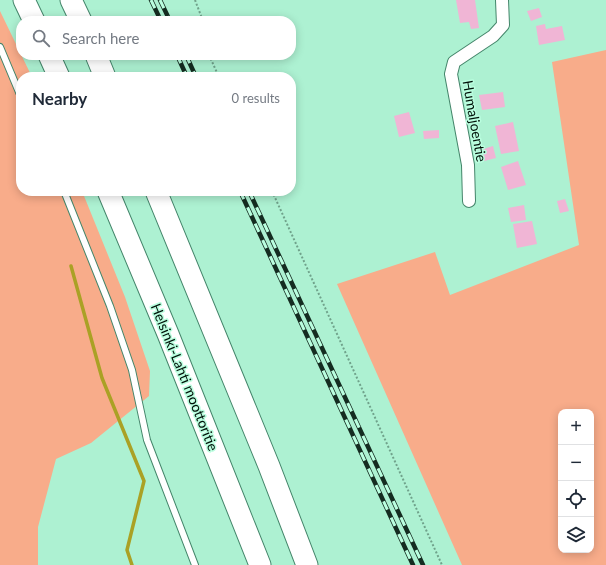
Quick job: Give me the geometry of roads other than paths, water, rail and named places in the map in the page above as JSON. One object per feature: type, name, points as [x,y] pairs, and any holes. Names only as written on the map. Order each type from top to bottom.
[{"type":"highway","points":[[24,0],[32,16]]},
{"type":"highway","points":[[71,0],[79,16]]},
{"type":"highway","points":[[51,60],[57,72]]},
{"type":"highway","points":[[98,60],[103,72]]},
{"type":"highway","name":"Helsinki-Lahti moottoritie","points":[[110,196],[168,334],[260,565]]},
{"type":"highway","points":[[158,196],[308,565]]},
{"type":"street","name":"Humaljoentie","points":[[469,201],[468,165],[451,74],[454,62],[493,36],[503,25],[502,0]]},
{"type":"lane","points":[[0,48],[16,86]]},
{"type":"lane","points":[[66,196],[110,306],[132,370],[147,440],[195,565]]},
{"type":"waterway","points":[[71,266],[102,378],[144,481],[127,550],[132,565]]},
{"type":"railway","points":[[151,0],[159,16]]},
{"type":"railway","points":[[160,0],[168,16]]},
{"type":"railway","points":[[179,60],[185,72]]},
{"type":"railway","points":[[188,60],[194,72]]},
{"type":"railway","points":[[242,196],[413,565]]},
{"type":"railway","points":[[251,196],[423,565]]}]
